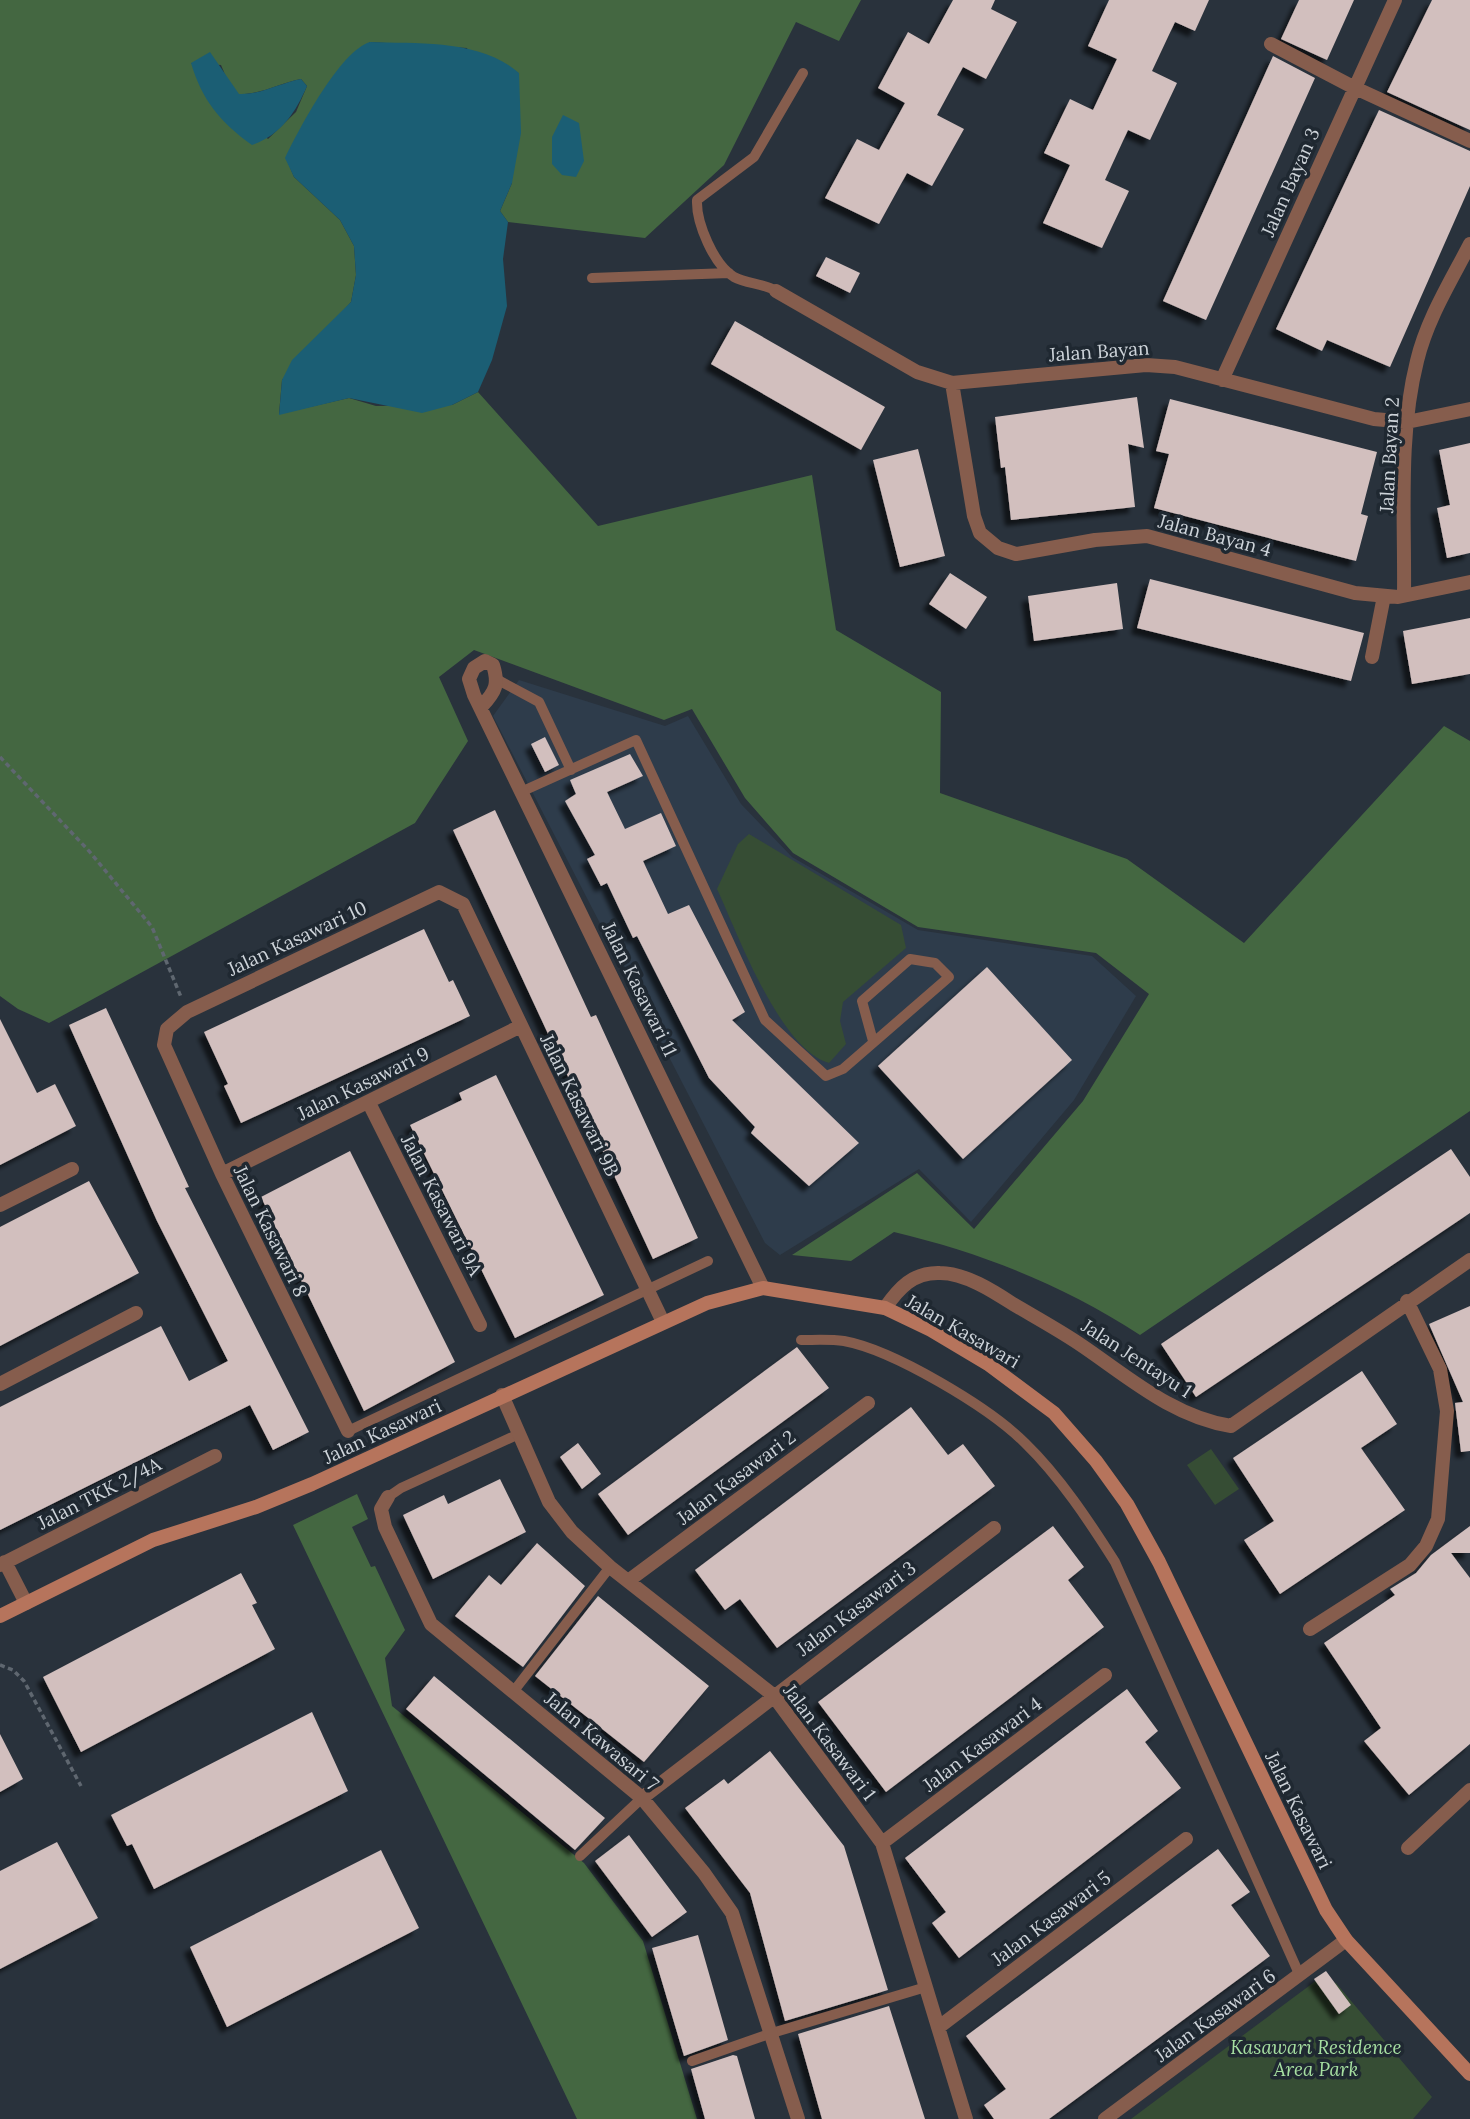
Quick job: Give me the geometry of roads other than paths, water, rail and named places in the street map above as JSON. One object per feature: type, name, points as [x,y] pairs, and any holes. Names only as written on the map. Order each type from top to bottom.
[{"type":"street","name":"Jalan Bayan 3","points":[[1222,380],[1353,87],[1395,0]]},
{"type":"street","points":[[1271,44],[1353,87],[1470,141]]},
{"type":"street","name":"Jalan Bayan 2","points":[[1404,595],[1407,422],[1417,360],[1432,318],[1470,244]]},
{"type":"street","name":"Jalan Bayan","points":[[776,291],[917,372],[952,383],[1146,365],[1175,367],[1374,419],[1407,422],[1470,409]]},
{"type":"street","name":"Jalan Bayan 4","points":[[952,383],[974,516],[981,533],[998,548],[1017,554],[1095,540],[1147,536],[1355,593],[1404,595],[1470,582]]},
{"type":"street","points":[[1372,657],[1384,596]]},
{"type":"street","name":"Jalan Kasawari 11","points":[[498,680],[493,665],[485,662],[474,667],[469,679],[474,695],[482,706],[763,1288]]},
{"type":"street","points":[[482,706],[495,692],[498,680]]},
{"type":"street","name":"Jalan Kasawari 10","points":[[164,1045],[167,1029],[187,1012],[439,892],[463,904]]},
{"type":"street","name":"Jalan Kasawari 9B","points":[[463,904],[663,1322]]},
{"type":"street","name":"Jalan Kasawari 9","points":[[222,1174],[521,1026]]},
{"type":"street","name":"Jalan Kasawari 8","points":[[164,1045],[222,1174],[348,1431]]},
{"type":"street","name":"Jalan Kasawari 9A","points":[[369,1103],[480,1325]]},
{"type":"street","points":[[0,1205],[72,1169]]},
{"type":"street","name":"Jalan Jentayu 1","points":[[885,1308],[900,1285],[925,1273],[943,1272],[986,1287],[1076,1341],[1170,1406],[1211,1423],[1231,1426],[1407,1301],[1470,1261]]},
{"type":"street","name":"Jalan Kasawari","points":[[0,1616],[153,1540],[256,1507],[312,1484],[502,1395],[707,1304],[763,1288],[885,1308],[931,1330],[988,1364],[1054,1413],[1104,1472],[1127,1504],[1159,1562],[1326,1910],[1346,1940],[1470,2074]]},
{"type":"street","points":[[1310,1629],[1410,1565],[1426,1546],[1438,1519],[1447,1411],[1440,1369],[1407,1301]]},
{"type":"street","points":[[0,1384],[136,1313]]},
{"type":"street","name":"Jalan Kasawari 1","points":[[502,1395],[549,1502],[572,1532],[610,1567],[773,1695],[882,1843],[966,2119]]},
{"type":"street","name":"Jalan Kasawari 2","points":[[628,1581],[868,1404]]},
{"type":"street","name":"Jalan TKK 2/4A","points":[[2,1560],[215,1456]]},
{"type":"street","name":"Jalan Kawasari 7","points":[[388,1497],[381,1509],[385,1527],[431,1625],[642,1798],[704,1873],[732,1913],[799,2119]]},
{"type":"street","name":"Jalan Kasawari 3","points":[[642,1798],[994,1528]]},
{"type":"street","points":[[2,1560],[26,1603]]},
{"type":"street","name":"Jalan Kasawari 4","points":[[882,1843],[1105,1675]]},
{"type":"street","points":[[1408,1848],[1470,1790]]},
{"type":"street","name":"Jalan Kasawari 5","points":[[939,2027],[1186,1839]]},
{"type":"street","name":"Jalan Kasawari 6","points":[[1105,2119],[1346,1940]]},
{"type":"lane","points":[[729,273],[717,260],[697,217],[697,200],[754,157],[803,72]]},
{"type":"lane","points":[[592,278],[729,273]]},
{"type":"lane","name":"Jalan Bayan","points":[[729,273],[737,279],[776,291]]},
{"type":"lane","points":[[498,680],[539,702],[571,770]]},
{"type":"lane","points":[[523,791],[636,740],[765,1020],[826,1076],[843,1069],[948,977],[935,963],[910,959],[863,1001],[873,1041]]},
{"type":"lane","points":[[348,1431],[708,1261]]},
{"type":"lane","points":[[801,1340],[843,1341],[881,1352],[932,1378],[1024,1442],[1080,1509],[1115,1562],[1300,1976]]},
{"type":"lane","points":[[388,1497],[401,1488],[519,1434]]},
{"type":"lane","points":[[513,1692],[610,1567]]},
{"type":"lane","points":[[580,1857],[642,1798]]},
{"type":"lane","points":[[692,2061],[772,2033],[926,1987]]},
{"type":"water","points":[[370,42],[428,44],[468,49],[503,62],[519,73],[521,133],[512,183],[500,211],[508,222],[503,259],[507,306],[492,360],[478,392],[452,405],[422,413],[349,398],[279,415],[282,380],[292,360],[351,302],[356,275],[354,246],[340,220],[294,177],[285,158],[321,92],[346,60],[358,48]]},
{"type":"water","points":[[210,52],[239,94],[255,93],[301,79],[307,86],[298,105],[279,129],[252,145],[222,119],[207,99],[191,63]]},
{"type":"water","points":[[563,115],[579,123],[584,161],[576,177],[562,175],[552,164],[552,137]]},
{"type":"park label","name":"Kasawari Residence Area Park","points":[[1316,2058]]}]
